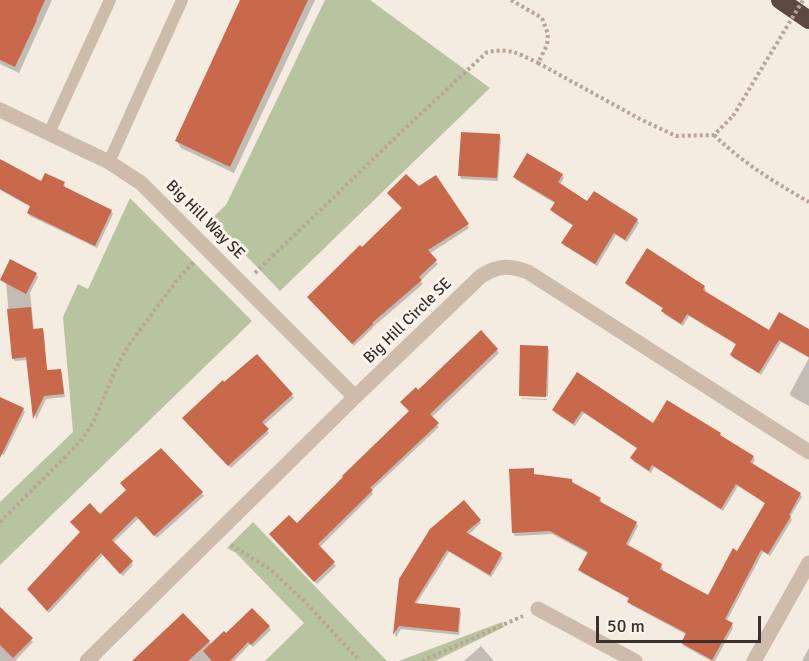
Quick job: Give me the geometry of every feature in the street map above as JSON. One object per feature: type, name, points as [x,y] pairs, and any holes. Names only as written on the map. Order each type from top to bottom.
[{"type":"highway","points":[[780,0],[809,20]]},
{"type":"street","name":"Big Hill Way SE","points":[[0,110],[109,162],[141,183],[355,397]]},
{"type":"street","name":"Big Hill Circle SE","points":[[87,661],[355,397],[481,276],[493,268],[517,268],[528,272],[809,452]]},
{"type":"street","points":[[754,661],[809,563]]},
{"type":"street","points":[[538,609],[634,661]]},
{"type":"lane","points":[[49,133],[110,0]]},
{"type":"lane","points":[[109,162],[182,0]]},
{"type":"path","points":[[512,0],[542,18],[548,34],[547,45],[538,63]]},
{"type":"path","points":[[243,284],[487,52],[515,51],[676,136],[714,135],[733,116],[803,0]]},
{"type":"path","points":[[714,135],[733,153],[771,181],[809,202]]},
{"type":"path","points":[[0,522],[80,442],[93,423],[128,346],[178,279],[207,248]]},
{"type":"path","points":[[215,535],[270,569],[305,602],[360,661]]},
{"type":"path","points":[[422,661],[538,609]]},
{"type":"green space","points":[[325,0],[370,0],[490,88],[280,291],[211,219],[226,205]]},
{"type":"green space","points":[[130,198],[252,321],[0,565],[0,502],[73,432],[63,317],[78,284],[88,289]]},
{"type":"green space","points":[[253,522],[387,661],[265,661],[304,623],[236,553],[227,548]]},
{"type":"green space","points":[[502,622],[504,627],[435,661],[399,661]]},
{"type":"building","points":[[0,0],[45,0],[15,67],[0,60]]},
{"type":"building","points":[[240,0],[308,0],[230,167],[175,141]]},
{"type":"building","points":[[461,132],[500,134],[497,178],[458,176]]},
{"type":"building","points":[[527,153],[563,174],[558,182],[587,201],[594,191],[638,219],[625,240],[614,233],[595,264],[561,243],[573,225],[550,210],[555,202],[513,177]]},
{"type":"building","points":[[0,159],[41,181],[45,173],[65,182],[63,186],[112,210],[95,246],[27,213],[30,206],[0,189]]},
{"type":"building","points":[[406,174],[419,186],[436,175],[469,224],[428,250],[437,260],[419,277],[422,280],[372,323],[352,344],[307,297],[402,208],[387,193]]},
{"type":"building","points":[[647,248],[705,286],[703,290],[769,330],[779,312],[809,329],[809,357],[779,340],[759,373],[730,355],[736,344],[687,314],[681,324],[661,311],[663,308],[625,283]]},
{"type":"building","points":[[10,259],[37,273],[26,294],[0,280]]},
{"type":"building","points":[[31,307],[33,329],[43,328],[47,370],[61,369],[64,394],[44,396],[33,419],[26,357],[12,359],[7,309]]},
{"type":"building","points":[[481,330],[498,349],[430,414],[439,423],[370,488],[373,490],[318,544],[335,562],[314,582],[269,534],[289,515],[297,523],[409,411],[400,402],[416,387],[418,390]]},
{"type":"building","points":[[520,345],[548,346],[546,397],[519,396]]},
{"type":"building","points":[[257,354],[293,394],[262,422],[269,429],[228,466],[182,418],[223,380],[224,382]]},
{"type":"building","points":[[577,372],[653,423],[667,400],[721,433],[720,435],[754,456],[750,462],[801,493],[789,515],[791,516],[768,554],[761,550],[725,619],[733,623],[712,660],[681,643],[686,633],[627,602],[629,598],[578,570],[588,552],[550,531],[512,533],[509,469],[534,468],[534,474],[572,479],[572,482],[601,498],[599,501],[637,522],[626,544],[662,564],[660,569],[708,595],[733,548],[737,551],[765,503],[736,484],[721,509],[652,465],[649,471],[630,458],[637,448],[582,411],[573,424],[552,410]]},
{"type":"building","points":[[0,397],[24,408],[0,458]]},
{"type":"building","points":[[161,448],[203,492],[154,536],[136,516],[112,540],[133,561],[120,574],[101,553],[47,611],[27,589],[80,532],[70,522],[90,503],[100,514],[126,490],[120,483]]},
{"type":"building","points":[[464,500],[481,520],[466,532],[502,553],[490,575],[447,550],[414,603],[460,608],[458,632],[399,626],[393,635],[399,579],[430,529]]},
{"type":"building","points":[[0,607],[33,638],[13,658],[0,645]]},
{"type":"building","points":[[252,608],[270,626],[251,645],[248,642],[230,661],[212,661],[203,651]]},
{"type":"building","points":[[183,613],[210,641],[188,661],[132,661]]}]
